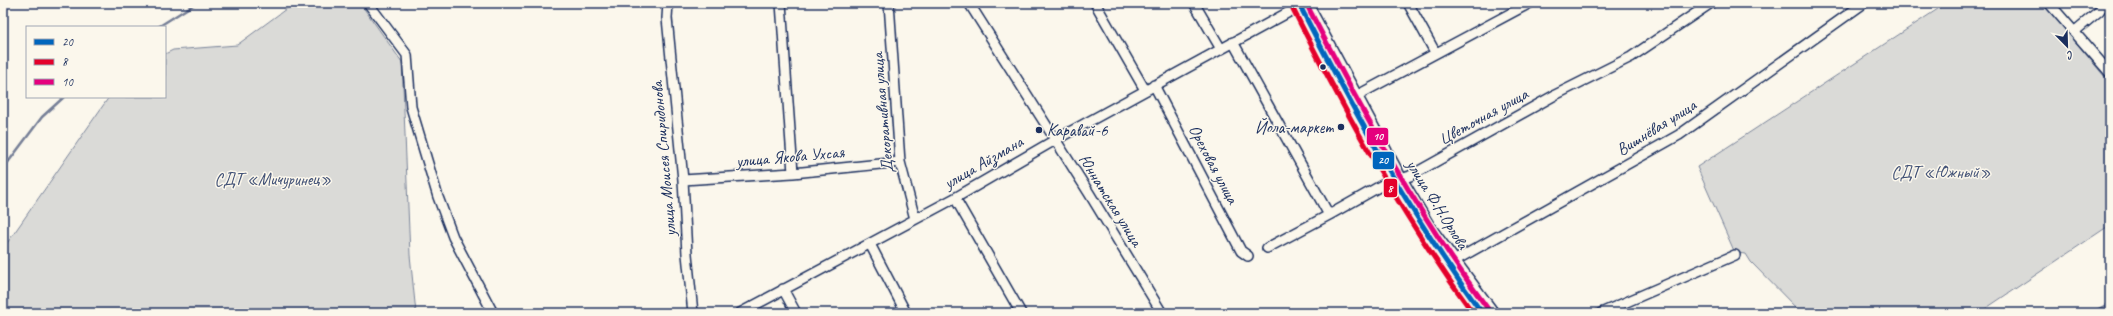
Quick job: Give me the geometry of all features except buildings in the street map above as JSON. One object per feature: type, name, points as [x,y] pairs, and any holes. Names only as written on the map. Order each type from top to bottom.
[{"type":"street","points":[[368,3],[407,55],[411,107],[438,197],[453,237],[493,313]]},
{"type":"street","name":"улица Моисея Спиридонова","points":[[668,3],[667,18],[683,180],[687,254],[694,313]]},
{"type":"street","points":[[781,3],[793,173]]},
{"type":"street","name":"Декоративная улица","points":[[889,3],[900,162],[915,219]]},
{"type":"street","name":"Юннатская улица","points":[[969,3],[1162,313]]},
{"type":"street","points":[[1095,3],[1145,90]]},
{"type":"street","points":[[1194,3],[1221,49]]},
{"type":"street","points":[[1408,3],[1435,52]]},
{"type":"street","points":[[1356,96],[1435,52],[1530,3]]},
{"type":"street","name":"Цветочная улица","points":[[1267,248],[1330,216],[1384,184],[1410,176],[1555,95],[1631,56],[1701,6],[1711,3]]},
{"type":"street","name":"Вишнёвая улица","points":[[1454,261],[1679,135],[1864,3]]},
{"type":"street","points":[[2049,3],[2110,73]]},
{"type":"street","points":[[2074,32],[2099,11],[2105,3]]},
{"type":"street","name":"улица Айзмана","points":[[740,313],[955,198],[1054,140],[1303,4]]},
{"type":"street","name":"улица Ф.Н.Орлова","points":[[1303,4],[1370,141],[1454,261],[1493,313]]},
{"type":"street","name":"улица Ф.Н.Орлова","points":[[1303,4],[1356,96],[1417,221],[1482,313]]},
{"type":"street","points":[[1233,42],[1330,216]]},
{"type":"street","name":"Ореховая улица","points":[[1154,85],[1241,251],[1248,256]]},
{"type":"street","name":"улица Якова Ухсая","points":[[683,180],[793,173],[900,162]]},
{"type":"street","points":[[955,198],[1021,313]]},
{"type":"street","points":[[870,244],[906,313]]},
{"type":"street","points":[[1601,313],[1735,255]]},
{"type":"street","points":[[783,289],[796,313]]},
{"type":"green space","name":"СДТ «Мичуринец»","points":[[294,3],[360,3],[402,62],[410,255],[416,313],[3,313],[3,249],[108,98],[166,98],[166,54],[173,50],[237,45]]},
{"type":"green space","name":"СДТ «Южный»","points":[[1947,3],[2043,3],[2110,83],[2110,225],[1979,313],[1801,313],[1751,262],[1746,254],[1735,253],[1697,167]]},
{"type":"waterway","points":[[160,26],[196,3]]},
{"type":"waterway","points":[[3,169],[42,117],[63,98]]},
{"type":"waterway","points":[[2091,313],[2110,303]]},
{"type":"transit line","name":"8","points":[[1294,3],[1293,9],[1377,165],[1399,203],[1447,277],[1473,313]]},
{"type":"transit line","name":"20","points":[[1306,3],[1300,6],[1341,85],[1385,163],[1431,239],[1482,313]]},
{"type":"transit line","name":"10","points":[[1309,9],[1392,163],[1438,237],[1488,309]]},
{"type":"place","name":"Йола-маркет","points":[[1341,127]]},
{"type":"place","name":"Каравай-6","points":[[1039,130]]}]
